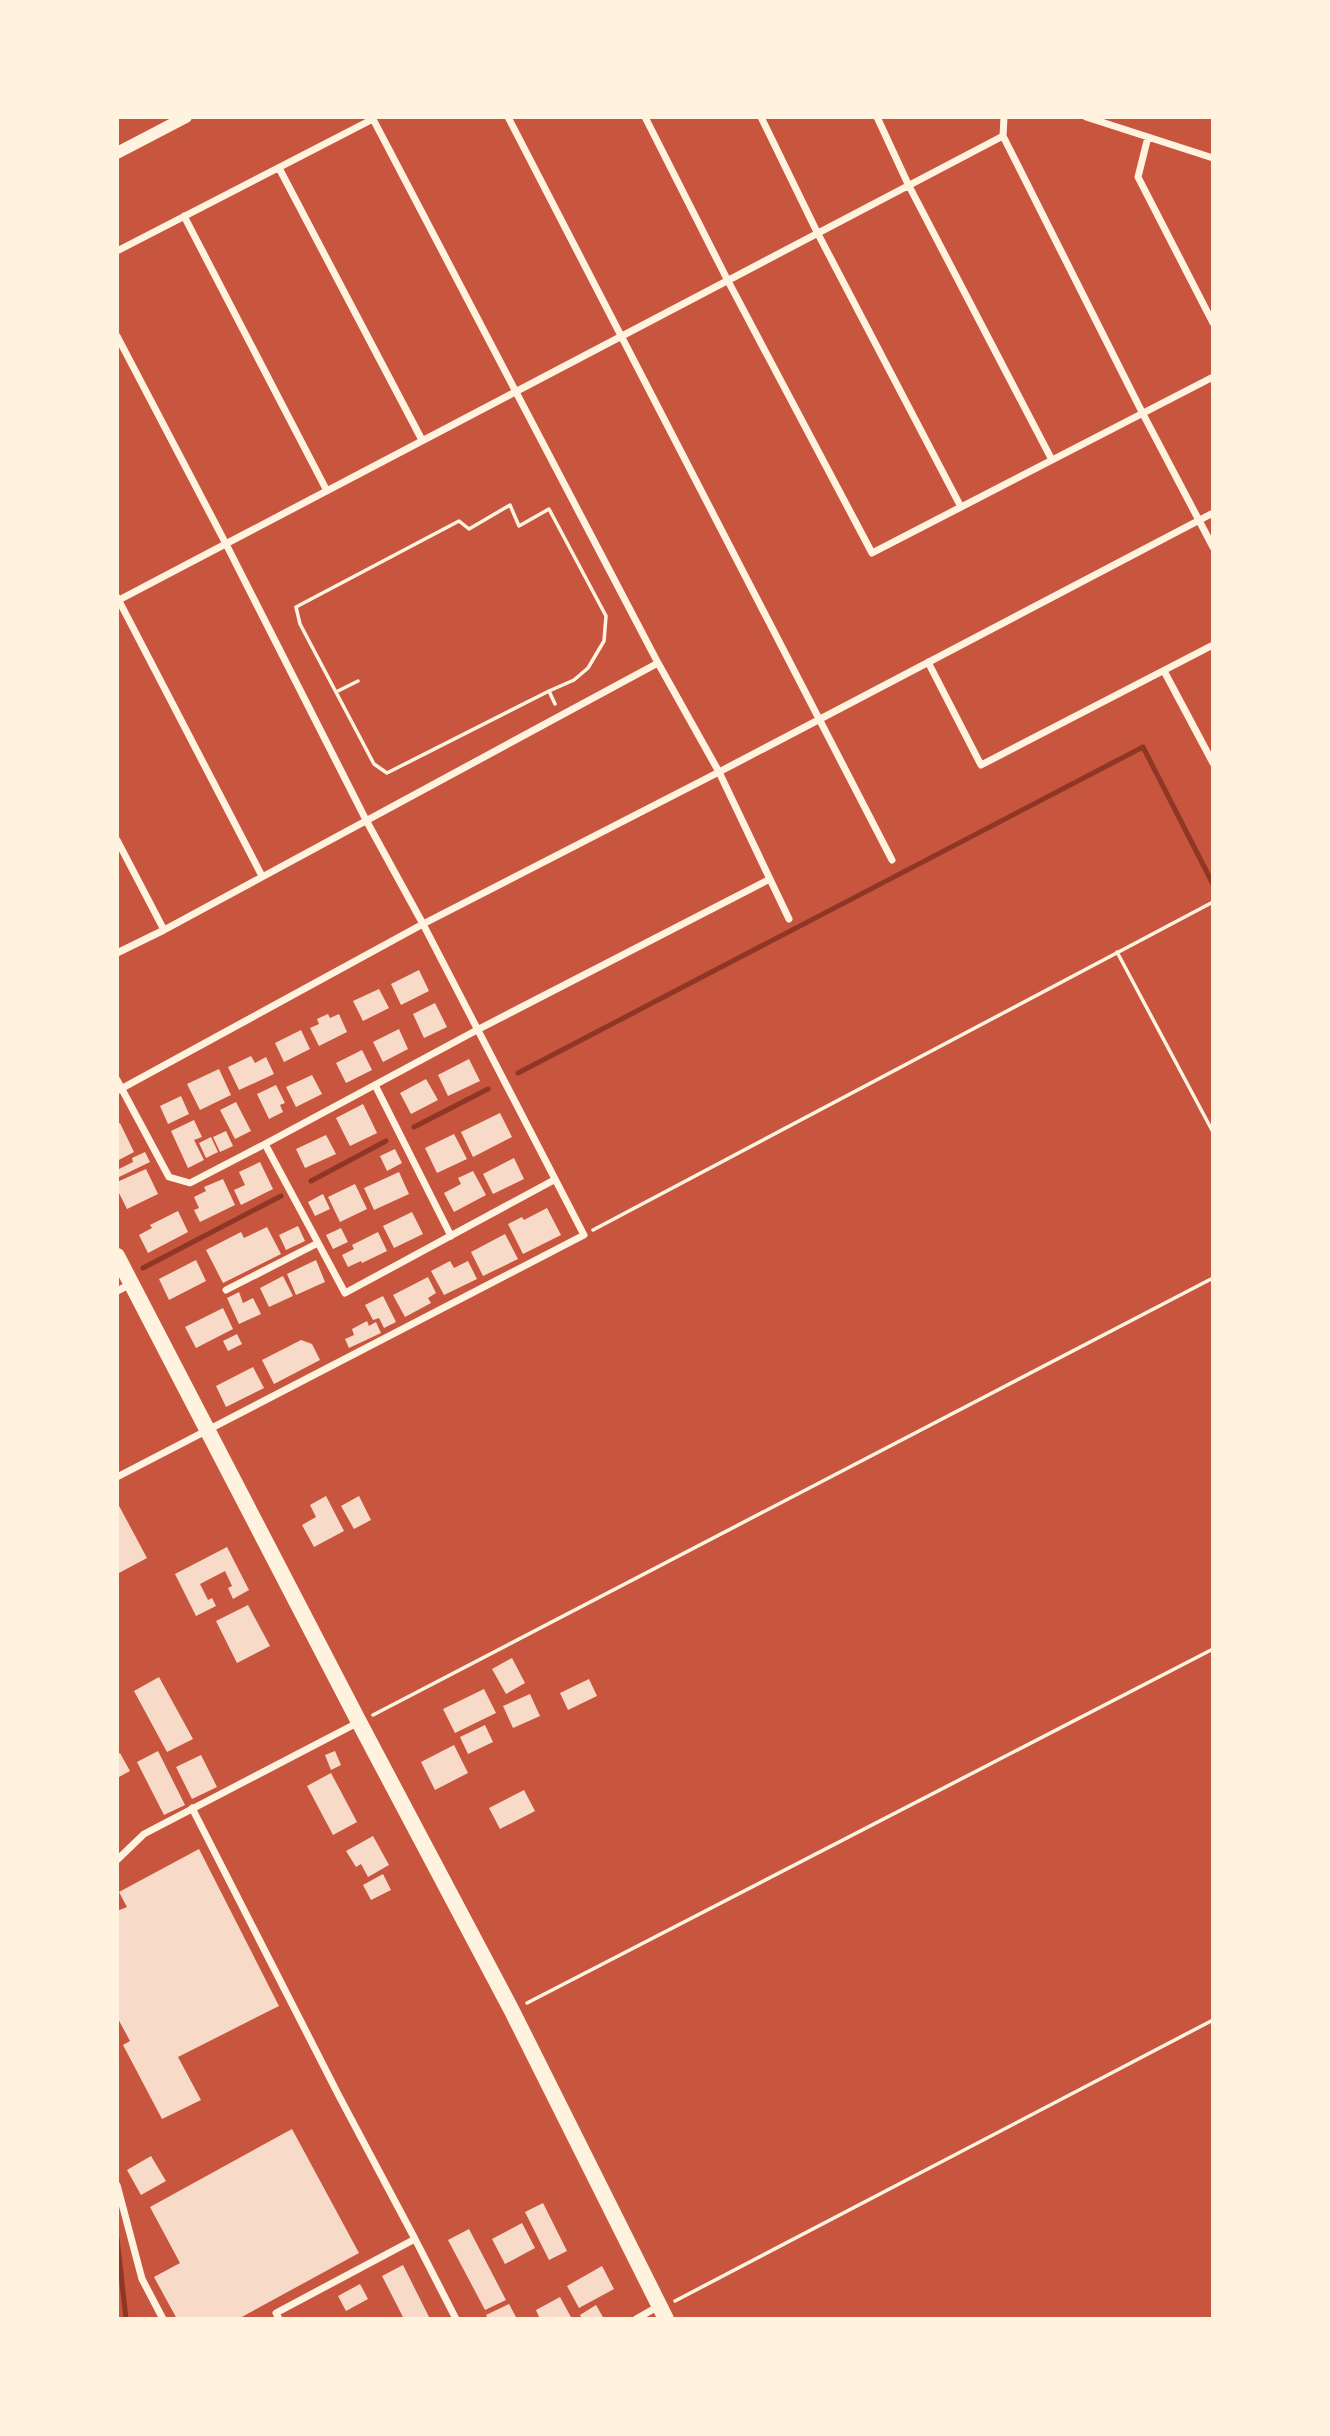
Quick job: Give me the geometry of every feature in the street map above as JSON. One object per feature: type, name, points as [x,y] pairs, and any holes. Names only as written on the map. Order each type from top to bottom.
[{"type":"main road","points":[[117,1256],[125,1287],[209,1431],[512,2011],[662,2311]]},
{"type":"street","points":[[117,153],[186,117]]},
{"type":"street","points":[[508,117],[892,860]]},
{"type":"street","points":[[645,117],[872,553],[1213,377]]},
{"type":"street","points":[[761,117],[817,232],[961,507]]},
{"type":"street","points":[[877,117],[908,184],[1052,460]]},
{"type":"street","points":[[1004,117],[1003,136],[1213,547]]},
{"type":"street","points":[[1086,117],[1213,158]]},
{"type":"street","points":[[117,251],[373,119],[658,663],[719,772],[789,919]]},
{"type":"street","points":[[261,876],[118,600],[1003,136]]},
{"type":"street","points":[[1148,137],[1138,177],[1213,323]]},
{"type":"street","points":[[279,168],[422,440]]},
{"type":"street","points":[[184,216],[327,491]]},
{"type":"street","points":[[117,337],[583,1235],[117,1477]]},
{"type":"street","points":[[120,1090],[423,924],[1213,513]]},
{"type":"street","points":[[928,662],[981,765],[1213,645]]},
{"type":"street","points":[[117,953],[658,663]]},
{"type":"street","points":[[1164,670],[1213,763]]},
{"type":"street","points":[[117,840],[164,930]]},
{"type":"street","points":[[117,1080],[169,1177],[190,1183],[477,1030],[770,879]]},
{"type":"street","points":[[375,1085],[452,1236]]},
{"type":"street","points":[[265,1144],[345,1293],[555,1180]]},
{"type":"street","points":[[226,1290],[318,1243]]},
{"type":"street","points":[[117,1860],[144,1834],[359,1722]]},
{"type":"street","points":[[192,1808],[456,2319]]},
{"type":"street","points":[[117,2185],[142,2279],[163,2319]]},
{"type":"street","points":[[279,2319],[276,2314],[415,2239]]},
{"type":"street","points":[[636,2319],[662,2311]]},
{"type":"path","points":[[510,505],[519,526],[549,509],[607,616],[604,641],[588,668],[574,680],[549,691],[387,773],[374,764],[300,624],[296,607],[459,521],[469,528],[510,505]]},
{"type":"path","points":[[336,692],[358,681]]},
{"type":"path","points":[[549,691],[560,716]]},
{"type":"path","points":[[583,1235],[1213,902]]},
{"type":"path","points":[[1117,952],[1213,1132]]},
{"type":"path","points":[[359,1722],[1213,1278]]},
{"type":"path","points":[[512,2011],[1213,1649]]},
{"type":"path","points":[[662,2311],[1213,2020]]},
{"type":"building","points":[[419,970],[429,991],[401,1005],[391,984]]},
{"type":"building","points":[[379,989],[389,1008],[363,1021],[353,1001]]},
{"type":"building","points":[[435,1003],[447,1027],[424,1038],[413,1014]]},
{"type":"building","points":[[328,1014],[330,1018],[339,1014],[347,1032],[319,1046],[310,1028],[319,1024],[317,1019]]},
{"type":"building","points":[[399,1029],[408,1049],[383,1062],[373,1042]]},
{"type":"building","points":[[301,1030],[310,1049],[284,1062],[275,1043]]},
{"type":"building","points":[[362,1050],[372,1070],[346,1083],[336,1063]]},
{"type":"building","points":[[251,1056],[255,1063],[266,1057],[274,1074],[239,1090],[228,1067]]},
{"type":"building","points":[[469,1059],[480,1081],[448,1096],[438,1075]]},
{"type":"building","points":[[219,1069],[231,1095],[200,1110],[187,1084]]},
{"type":"building","points":[[312,1075],[322,1094],[296,1107],[286,1087]]},
{"type":"building","points":[[426,1079],[438,1100],[411,1114],[400,1093]]},
{"type":"building","points":[[276,1085],[285,1103],[280,1105],[283,1112],[269,1119],[257,1094]]},
{"type":"building","points":[[181,1096],[189,1114],[168,1124],[160,1106]]},
{"type":"building","points":[[236,1102],[251,1131],[235,1139],[220,1110]]},
{"type":"building","points":[[363,1104],[377,1133],[350,1146],[336,1118]]},
{"type":"building","points":[[500,1113],[512,1137],[473,1157],[461,1132]]},
{"type":"building","points":[[194,1120],[202,1137],[194,1140],[204,1160],[188,1168],[171,1131]]},
{"type":"building","points":[[120,1123],[134,1152],[117,1161],[117,1124]]},
{"type":"building","points":[[226,1131],[233,1146],[220,1152],[213,1137]]},
{"type":"building","points":[[454,1134],[467,1159],[437,1173],[425,1148]]},
{"type":"building","points":[[326,1135],[336,1154],[305,1168],[296,1149]]},
{"type":"building","points":[[211,1137],[218,1152],[206,1158],[199,1143]]},
{"type":"building","points":[[395,1149],[402,1163],[387,1171],[380,1156]]},
{"type":"building","points":[[145,1152],[150,1162],[117,1178],[117,1170]]},
{"type":"building","points":[[514,1158],[524,1179],[493,1194],[483,1174]]},
{"type":"building","points":[[260,1162],[273,1189],[241,1205],[234,1190],[245,1185],[239,1172]]},
{"type":"building","points":[[146,1169],[158,1194],[127,1209],[117,1189],[117,1182]]},
{"type":"building","points":[[473,1171],[486,1195],[454,1212],[444,1193],[461,1184],[458,1178]]},
{"type":"building","points":[[399,1172],[409,1194],[374,1210],[364,1188]]},
{"type":"building","points":[[223,1179],[235,1205],[200,1222],[194,1210],[199,1208],[194,1197],[206,1191],[204,1187]]},
{"type":"building","points":[[355,1184],[367,1209],[340,1222],[328,1197]]},
{"type":"building","points":[[323,1194],[330,1209],[315,1216],[308,1202]]},
{"type":"building","points":[[547,1208],[561,1235],[523,1254],[508,1224],[522,1217],[524,1220]]},
{"type":"building","points":[[178,1211],[188,1232],[148,1253],[139,1235],[152,1228],[150,1225]]},
{"type":"building","points":[[412,1212],[423,1234],[394,1248],[383,1226]]},
{"type":"building","points":[[298,1226],[305,1241],[286,1250],[279,1235]]},
{"type":"building","points":[[267,1227],[281,1254],[223,1283],[206,1250],[241,1232],[244,1238]]},
{"type":"building","points":[[341,1228],[348,1242],[333,1249],[326,1235]]},
{"type":"building","points":[[378,1232],[387,1251],[348,1267],[342,1255],[354,1249],[352,1245]]},
{"type":"building","points":[[505,1234],[518,1259],[483,1276],[471,1252]]},
{"type":"building","points":[[196,1260],[206,1281],[169,1300],[159,1279]]},
{"type":"building","points":[[316,1260],[325,1282],[296,1295],[287,1274]]},
{"type":"building","points":[[450,1261],[454,1268],[468,1261],[477,1279],[444,1295],[431,1271]]},
{"type":"building","points":[[283,1276],[293,1296],[269,1307],[260,1288]]},
{"type":"building","points":[[428,1277],[436,1293],[428,1298],[431,1303],[405,1317],[393,1295]]},
{"type":"building","points":[[239,1292],[243,1303],[253,1298],[261,1314],[239,1324],[227,1298]]},
{"type":"building","points":[[383,1296],[396,1322],[384,1328],[379,1318],[373,1320],[365,1305]]},
{"type":"building","points":[[223,1308],[233,1329],[196,1348],[185,1327]]},
{"type":"building","points":[[367,1321],[369,1326],[376,1322],[381,1333],[349,1348],[345,1339],[354,1335],[352,1329]]},
{"type":"building","points":[[237,1334],[242,1344],[228,1351],[223,1341]]},
{"type":"building","points":[[301,1340],[312,1344],[320,1360],[274,1384],[262,1360]]},
{"type":"building","points":[[253,1367],[264,1388],[226,1407],[216,1386]]},
{"type":"building","points":[[326,1496],[344,1531],[314,1547],[302,1525],[316,1517],[310,1505]]},
{"type":"building","points":[[359,1496],[371,1520],[354,1529],[341,1506]]},
{"type":"building","points":[[117,1502],[147,1558],[117,1574]]},
{"type":"building","points":[[227,1547],[249,1590],[233,1599],[228,1588],[232,1586],[225,1571],[200,1584],[208,1600],[212,1598],[216,1606],[196,1616],[175,1574]]},
{"type":"building","points":[[248,1605],[270,1646],[237,1663],[216,1621]]},
{"type":"building","points":[[512,1658],[525,1683],[506,1694],[492,1669]]},
{"type":"building","points":[[159,1677],[193,1739],[167,1752],[134,1691]]},
{"type":"building","points":[[589,1679],[597,1696],[568,1710],[560,1693]]},
{"type":"building","points":[[484,1689],[496,1713],[455,1733],[443,1709]]},
{"type":"building","points":[[530,1694],[540,1716],[513,1728],[503,1706]]},
{"type":"building","points":[[485,1725],[493,1742],[468,1754],[460,1737]]},
{"type":"building","points":[[454,1745],[468,1773],[435,1790],[421,1762]]},
{"type":"building","points":[[158,1751],[185,1805],[164,1815],[137,1762]]},
{"type":"building","points":[[335,1751],[341,1765],[331,1770],[325,1755]]},
{"type":"building","points":[[120,1753],[130,1771],[119,1777],[117,1755]]},
{"type":"building","points":[[201,1755],[217,1787],[192,1799],[176,1767]]},
{"type":"building","points":[[331,1773],[357,1822],[333,1835],[307,1786]]},
{"type":"building","points":[[524,1790],[535,1811],[500,1829],[489,1808]]},
{"type":"building","points":[[373,1836],[389,1865],[368,1877],[361,1864],[356,1867],[346,1851]]},
{"type":"building","points":[[199,1849],[279,2006],[178,2057],[201,2100],[162,2119],[123,2045],[130,2041],[117,2017],[117,1911],[127,1907],[119,1892]]},
{"type":"building","points":[[383,1874],[391,1890],[371,1900],[363,1885]]},
{"type":"building","points":[[292,2129],[359,2253],[238,2319],[177,2319],[154,2277],[180,2263],[150,2207]]},
{"type":"building","points":[[151,2156],[166,2181],[141,2195],[127,2170]]},
{"type":"building","points":[[543,2203],[567,2251],[549,2260],[525,2212]]},
{"type":"building","points":[[522,2223],[535,2248],[505,2264],[492,2239]]},
{"type":"building","points":[[469,2229],[506,2300],[485,2310],[448,2240]]},
{"type":"building","points":[[403,2265],[430,2319],[404,2319],[382,2276]]},
{"type":"building","points":[[602,2266],[614,2289],[579,2308],[567,2286]]},
{"type":"building","points":[[360,2284],[368,2299],[346,2311],[338,2296]]},
{"type":"building","points":[[560,2297],[572,2319],[540,2319],[536,2310]]},
{"type":"building","points":[[509,2304],[517,2319],[488,2319],[486,2315]]},
{"type":"building","points":[[596,2305],[604,2319],[582,2319],[580,2315]]},
{"type":"waterway","points":[[518,1073],[1143,747],[1213,884]]},
{"type":"waterway","points":[[414,1127],[488,1089]]},
{"type":"waterway","points":[[311,1181],[386,1141]]},
{"type":"waterway","points":[[143,1268],[281,1196]]},
{"type":"waterway","points":[[117,2238],[126,2319]]}]
